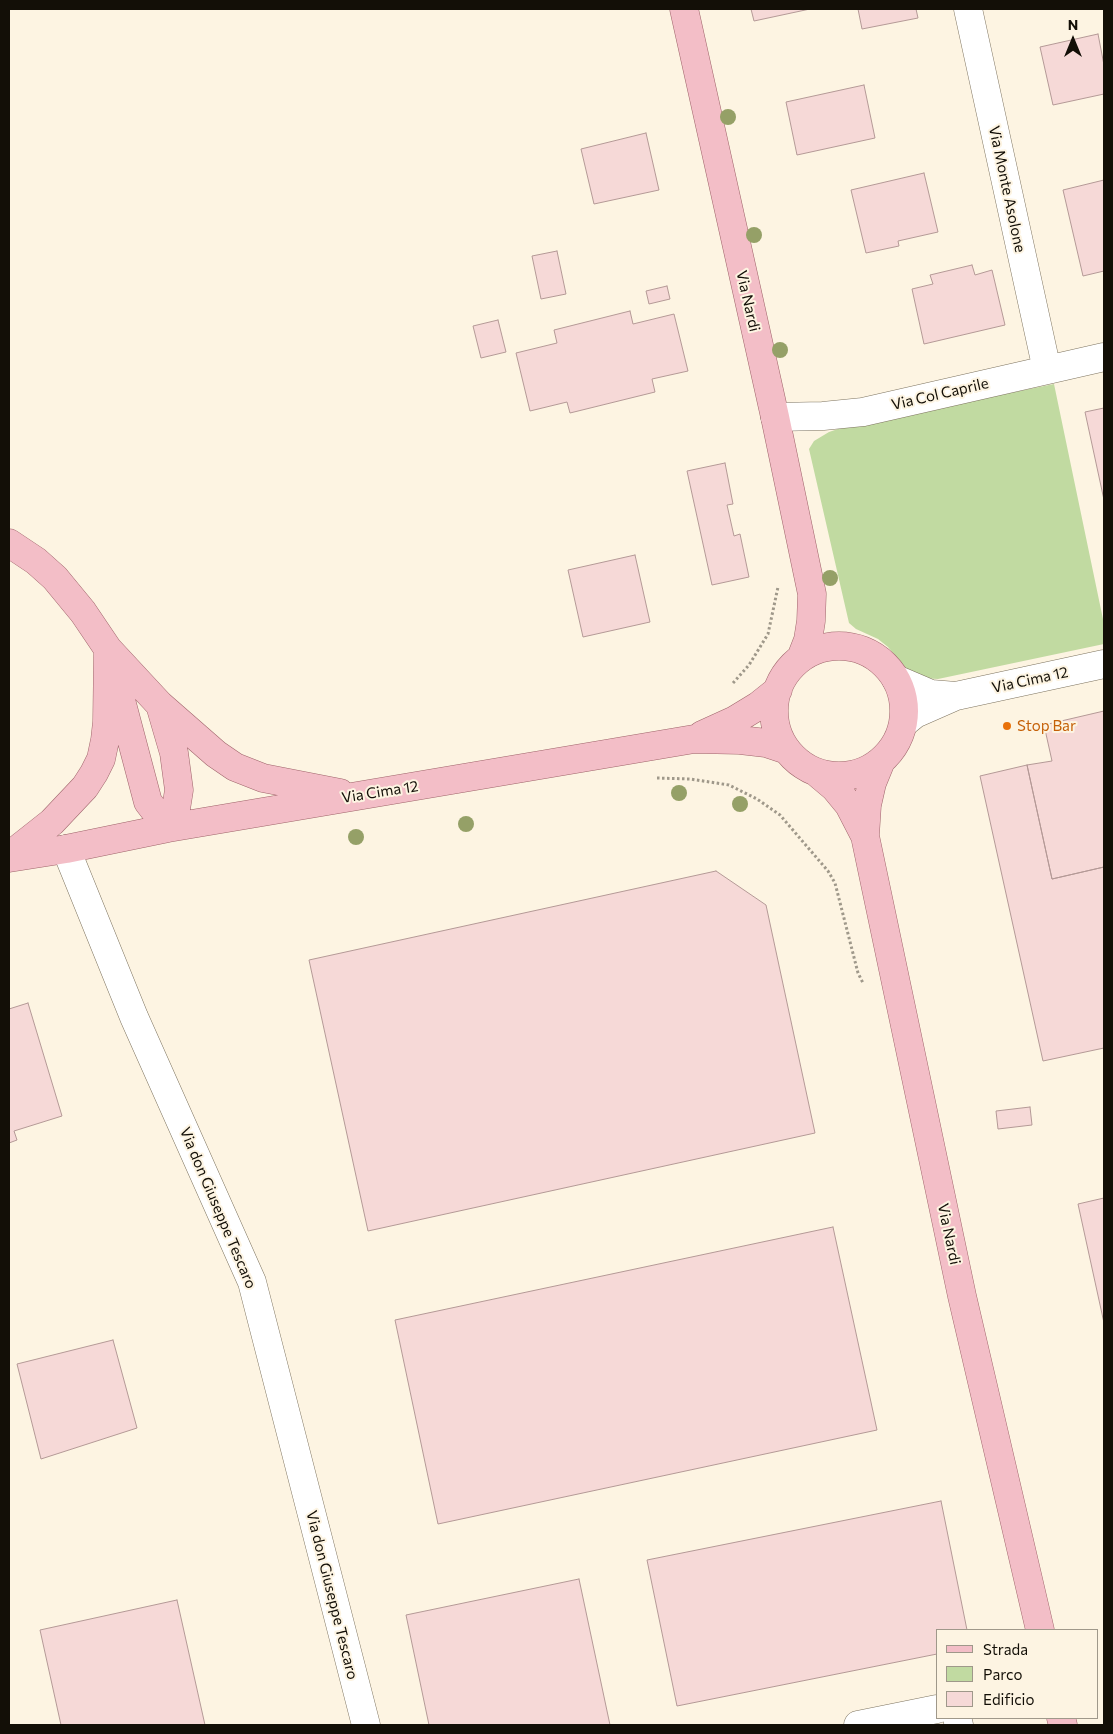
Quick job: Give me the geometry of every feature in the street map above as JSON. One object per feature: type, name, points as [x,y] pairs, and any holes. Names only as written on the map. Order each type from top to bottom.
[{"type":"main road","name":"Via Nardi","points":[[684,9],[775,417],[812,594]]},
{"type":"main road","points":[[9,543],[36,561],[55,578],[83,612],[108,649],[160,705],[216,754],[235,767],[263,778],[357,796]]},
{"type":"main road","points":[[812,594],[825,618],[852,648]]},
{"type":"main road","points":[[801,658],[808,640],[812,594]]},
{"type":"main road","points":[[816,772],[845,776],[870,768],[881,761],[894,746],[904,723],[903,698],[896,680],[883,663],[865,651],[852,648],[829,647],[801,658],[787,672],[775,700],[775,719],[787,750],[800,763],[816,772],[835,788],[849,804],[865,836]]},
{"type":"main road","points":[[108,649],[148,802],[168,828],[176,809],[179,790],[174,753],[160,705]]},
{"type":"main road","points":[[9,857],[52,822],[85,787],[98,766],[105,740],[107,722],[108,649]]},
{"type":"main road","points":[[694,739],[735,720],[758,706],[778,690]]},
{"type":"main road","points":[[694,739],[740,740],[766,743],[787,750]]},
{"type":"main road","name":"Via Cima 12","points":[[9,857],[66,849],[168,828],[694,739]]},
{"type":"main road","points":[[865,836],[867,805],[872,784],[881,761]]},
{"type":"main road","name":"Via Nardi","points":[[865,836],[962,1296],[1040,1629]]},
{"type":"street","name":"Via Monte Asolone","points":[[968,9],[1047,370]]},
{"type":"street","name":"Via Col Caprile","points":[[775,417],[823,416],[863,412],[1104,357]]},
{"type":"street","name":"Via Cima 12","points":[[956,696],[1104,664]]},
{"type":"street","points":[[896,680],[931,694],[956,696]]},
{"type":"street","points":[[904,723],[914,714],[956,696]]},
{"type":"street","name":"Via don Giuseppe Tescaro","points":[[66,849],[134,1017],[252,1282],[366,1725]]},
{"type":"street","points":[[858,1725],[936,1709]]},
{"type":"path","points":[[730,686],[748,666],[768,634],[777,595],[778,580]]},
{"type":"path","points":[[650,778],[690,779],[729,785],[757,799],[780,815],[828,871],[835,883],[858,973],[864,986]]},
{"type":"green space","points":[[1054,384],[1104,624],[1104,644],[938,679],[921,678],[909,672],[888,647],[878,639],[856,629],[849,623],[809,449],[814,441],[829,432],[847,426]]},
{"type":"building","points":[[751,9],[810,9],[754,21]]},
{"type":"building","points":[[858,9],[916,9],[918,18],[862,29]]},
{"type":"building","points":[[1098,34],[1104,65],[1104,94],[1053,105],[1040,47]]},
{"type":"building","points":[[864,85],[875,138],[797,155],[786,102]]},
{"type":"building","points":[[646,133],[659,190],[594,204],[581,149]]},
{"type":"building","points":[[924,173],[938,232],[898,241],[899,246],[866,253],[851,190]]},
{"type":"building","points":[[1104,180],[1104,271],[1083,276],[1063,190]]},
{"type":"building","points":[[557,251],[566,294],[541,299],[532,256]]},
{"type":"building","points":[[972,265],[975,275],[992,270],[1005,325],[924,344],[912,289],[933,284],[930,275]]},
{"type":"building","points":[[667,286],[670,299],[649,304],[646,291]]},
{"type":"building","points":[[630,311],[633,324],[674,314],[688,371],[652,379],[655,392],[570,413],[567,402],[530,411],[516,353],[557,343],[554,330]]},
{"type":"building","points":[[498,320],[506,352],[481,358],[473,326]]},
{"type":"building","points":[[1104,408],[1104,500],[1085,412]]},
{"type":"building","points":[[725,463],[733,504],[727,505],[734,536],[740,534],[749,577],[712,585],[687,471]]},
{"type":"building","points":[[635,555],[650,622],[583,637],[568,570]]},
{"type":"building","points":[[1104,711],[1104,867],[1052,879],[1027,765],[1052,761],[1044,725]]},
{"type":"building","points":[[1027,765],[1052,879],[1104,867],[1104,1048],[1043,1061],[980,776]]},
{"type":"building","points":[[716,871],[766,905],[815,1133],[368,1231],[309,960]]},
{"type":"building","points":[[28,1003],[62,1116],[14,1131],[17,1140],[9,1143],[9,1009]]},
{"type":"building","points":[[1030,1107],[1032,1125],[998,1129],[996,1111]]},
{"type":"building","points":[[1104,1198],[1104,1323],[1078,1204]]},
{"type":"building","points":[[833,1227],[877,1430],[438,1524],[395,1320]]},
{"type":"building","points":[[113,1340],[137,1428],[41,1459],[17,1364]]},
{"type":"building","points":[[941,1501],[967,1629],[936,1629],[936,1654],[677,1706],[647,1560]]},
{"type":"building","points":[[579,1579],[610,1725],[429,1725],[406,1615]]},
{"type":"building","points":[[177,1600],[205,1725],[61,1725],[40,1630]]},
{"type":"place","name":"Stop Bar","points":[[1007,726]]}]
